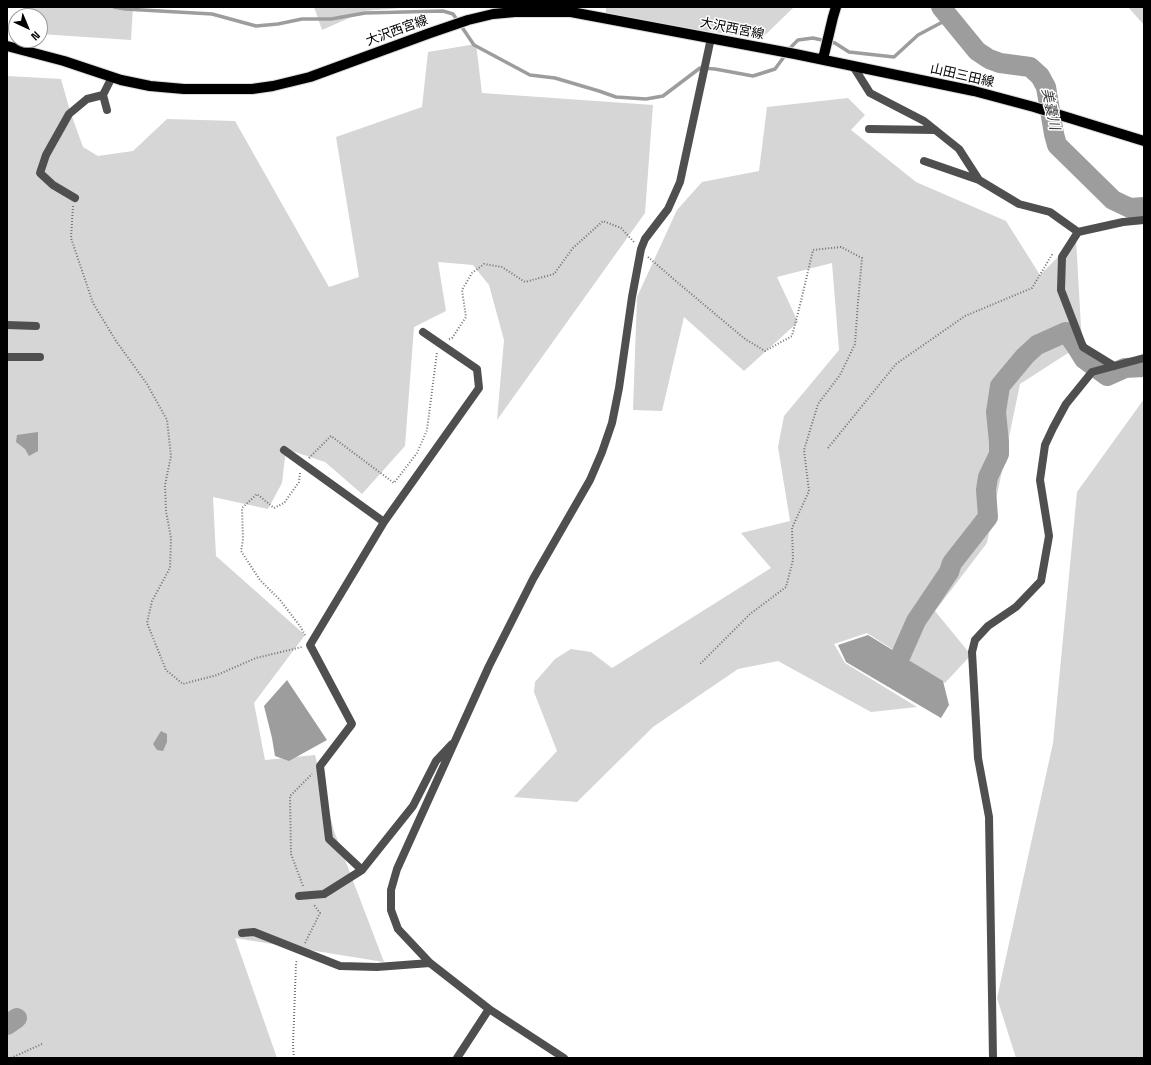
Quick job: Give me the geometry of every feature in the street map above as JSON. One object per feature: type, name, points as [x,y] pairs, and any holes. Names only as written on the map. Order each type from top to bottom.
[{"type":"main road","points":[[823,59],[836,7]]},
{"type":"main road","name":"大沢西宮線","points":[[7,46],[64,61],[121,80],[150,86],[184,89],[252,89],[273,86],[310,77],[468,20],[493,14],[515,12],[570,12],[823,59]]},
{"type":"main road","name":"山田三田線","points":[[823,59],[974,91],[1034,107],[1144,141]]},
{"type":"street","points":[[564,1058],[489,1009],[430,962],[398,929],[391,910],[391,890],[398,869],[489,666],[533,579],[590,480],[602,452],[612,423],[619,388],[632,297],[641,250],[645,239],[668,209],[680,182],[710,38]]},
{"type":"street","points":[[853,66],[870,93],[924,121],[959,149],[979,180]]},
{"type":"street","points":[[107,110],[103,95],[112,77]]},
{"type":"street","points":[[75,198],[53,186],[40,174],[46,155],[69,114],[88,98],[103,95]]},
{"type":"street","points":[[869,129],[935,130]]},
{"type":"street","points":[[924,161],[979,180],[1019,204],[1050,212],[1078,232]]},
{"type":"street","points":[[1114,366],[1083,347],[1061,290],[1062,258],[1078,232],[1123,222],[1144,220]]},
{"type":"street","points":[[7,325],[36,326]]},
{"type":"street","points":[[362,870],[329,839],[320,766],[352,724],[310,645],[384,522],[479,388],[477,369],[423,332]]},
{"type":"street","points":[[7,357],[40,357]]},
{"type":"street","points":[[993,1058],[989,817],[978,758],[972,652],[975,640],[988,626],[1016,607],[1041,581],[1049,536],[1040,480],[1045,445],[1052,428],[1066,404],[1092,372],[1144,358]]},
{"type":"street","points":[[284,450],[384,522]]},
{"type":"street","points":[[299,896],[324,894],[362,870],[413,806],[436,761],[457,738]]},
{"type":"street","points":[[242,933],[254,932],[340,966],[377,967],[430,962]]},
{"type":"street","points":[[457,1058],[489,1009]]},
{"type":"path","points":[[75,198],[71,238],[93,303],[116,341],[147,384],[167,420],[171,456],[165,485],[166,512],[171,538],[170,568],[152,601],[147,623],[166,670],[183,684],[217,675],[256,658],[310,645],[300,626],[280,600],[260,580],[241,551],[243,539],[242,508],[257,494],[274,508],[284,503],[299,482],[300,471]]},
{"type":"path","points":[[446,339],[452,338],[466,317],[462,290],[472,273],[484,264],[502,267],[525,282],[554,274],[573,248],[603,221],[621,228],[641,250],[677,282],[745,339],[765,351],[792,336],[813,250],[841,247],[862,258],[855,344],[840,375],[818,404],[804,450],[809,491],[792,528],[793,560],[786,587],[750,614],[699,665]]},
{"type":"path","points":[[828,448],[896,364],[965,316],[1032,288],[1053,252]]},
{"type":"path","points":[[306,460],[331,436],[394,483],[418,453],[427,430],[435,359],[438,347]]},
{"type":"path","points":[[11,1058],[42,1044]]},
{"type":"shaded area","points":[[133,7],[131,40],[48,35],[48,8],[25,8]]},
{"type":"shaded area","points":[[314,7],[411,7],[365,11],[322,30]]},
{"type":"shaded area","points":[[606,7],[794,7],[761,39],[606,16]]},
{"type":"shaded area","points":[[1128,7],[1144,7],[1144,25]]},
{"type":"shaded area","points":[[476,44],[482,93],[653,105],[645,213],[497,420],[504,340],[489,285],[473,265],[438,262],[446,311],[414,327],[405,446],[362,494],[325,462],[286,449],[282,483],[268,509],[213,497],[216,556],[305,635],[254,703],[265,760],[315,755],[334,831],[384,962],[235,938],[277,1058],[7,1058],[7,76],[61,79],[70,111],[83,147],[98,156],[133,151],[167,119],[235,121],[329,287],[359,277],[336,137],[422,107],[428,52]]},
{"type":"shaded area","points":[[848,98],[865,115],[851,130],[916,182],[1006,221],[1040,275],[1076,239],[1082,344],[1020,384],[987,543],[935,611],[971,655],[945,683],[867,633],[834,644],[845,663],[917,707],[871,712],[778,661],[738,669],[653,727],[577,802],[514,797],[557,751],[534,692],[535,682],[555,659],[571,649],[591,652],[612,668],[771,568],[741,533],[790,521],[778,447],[784,416],[839,350],[832,263],[777,277],[798,322],[744,371],[684,317],[662,411],[633,410],[637,297],[677,210],[702,182],[759,171],[767,107]]},
{"type":"shaded area","points":[[1144,399],[1144,1058],[1016,1058],[997,998],[1053,743],[1077,492]]},
{"type":"shaded area","points":[[38,432],[38,451],[29,456],[25,449],[16,442],[17,435]]},
{"type":"shaded area","points":[[868,635],[943,681],[949,705],[941,718],[846,662],[838,645]]},
{"type":"shaded area","points":[[287,680],[327,740],[289,761],[275,756],[264,706]]},
{"type":"shaded area","points":[[161,731],[167,734],[167,742],[163,751],[157,750],[153,744]]},
{"type":"waterway","points":[[114,7],[125,9],[212,14],[256,26],[278,24],[302,19],[331,19],[365,13],[443,11],[453,14],[474,45],[530,75],[555,78],[616,97],[646,99],[663,96],[700,68],[715,69],[753,76],[775,69],[798,40],[813,38],[835,43],[849,52],[894,57],[918,35],[950,18]]},
{"type":"waterway","name":"美嚢川","points":[[941,7],[977,51],[989,59],[1000,63],[1030,67],[1040,76],[1046,87],[1057,145],[1113,200],[1130,208],[1144,207]]},
{"type":"waterway","points":[[901,655],[916,621],[949,572],[952,563],[988,517],[986,490],[988,477],[999,454],[996,412],[1000,386],[1025,356],[1037,345],[1066,332],[1084,359],[1107,376],[1125,368],[1144,367]]},
{"type":"waterway","points":[[7,1025],[17,1018]]}]
